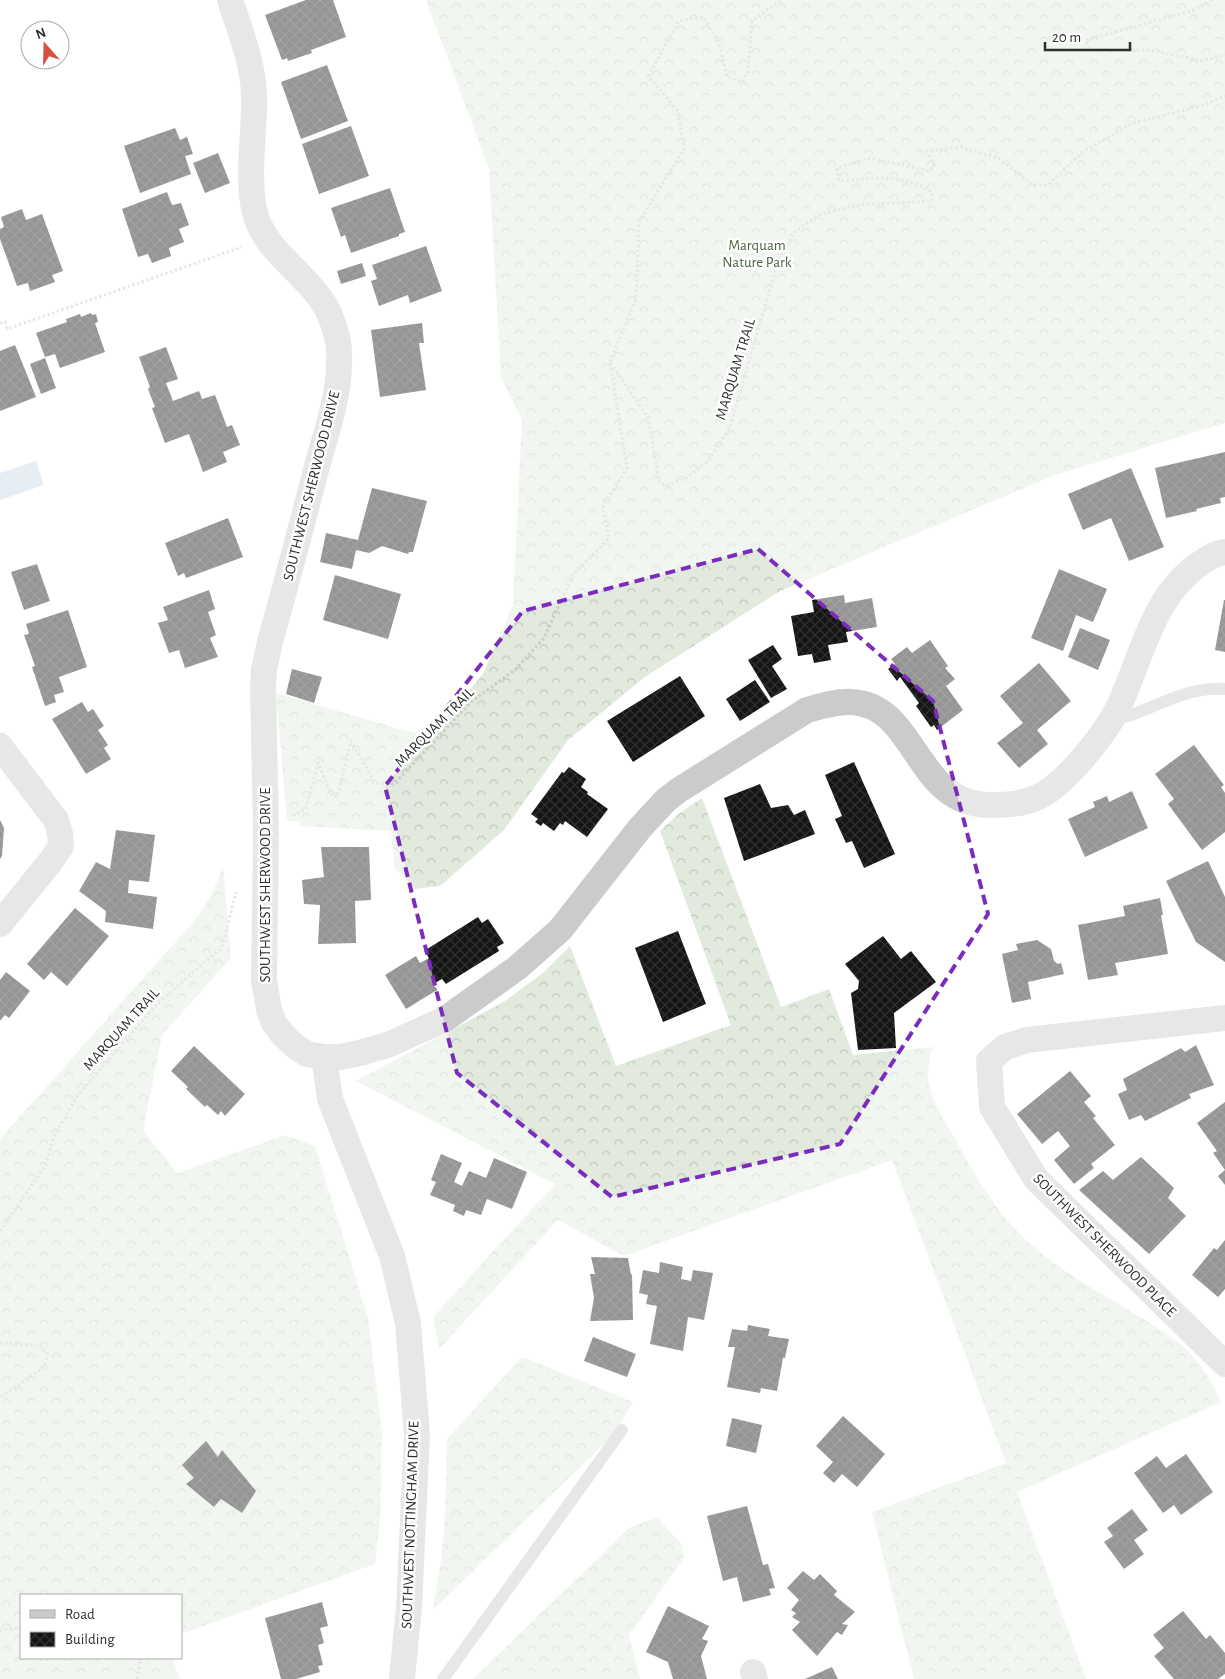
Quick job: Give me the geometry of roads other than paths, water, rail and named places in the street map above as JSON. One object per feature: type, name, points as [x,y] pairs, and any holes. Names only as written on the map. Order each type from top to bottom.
[{"type":"street","name":"SOUTHWEST SHERWOOD DRIVE","points":[[230,0],[249,58],[253,79],[251,180],[258,225],[266,238],[320,296],[335,329],[338,345],[339,370],[332,410],[270,642],[264,669],[263,686],[266,836],[264,980],[266,996],[274,1023],[296,1047],[307,1054],[340,1057],[360,1053],[390,1044],[445,1019],[516,968],[560,930],[640,828],[666,800],[807,710],[850,701],[872,706],[894,721],[930,774],[942,787],[973,803],[988,806],[1024,802],[1040,797],[1078,764],[1100,736],[1114,714],[1150,628],[1176,584],[1205,560],[1225,552]]},
{"type":"street","points":[[0,746],[56,820],[61,846],[0,924]]},
{"type":"street","name":"SOUTHWEST SHERWOOD PLACE","points":[[1225,1018],[1027,1040],[1005,1047],[990,1061],[992,1107],[1036,1179],[1225,1364]]},
{"type":"street","name":"SOUTHWEST NOTTINGHAM DRIVE","points":[[324,1057],[330,1099],[392,1256],[408,1323],[417,1435],[405,1679]]},
{"type":"lane","points":[[1114,714],[1131,716],[1186,693],[1212,688],[1225,689]]},
{"type":"lane","points":[[444,1679],[622,1430]]},
{"type":"water","points":[[36,461],[44,485],[0,500],[0,473]]},
{"type":"park label","name":"Marquam Nature Park","points":[[757,254]]}]
